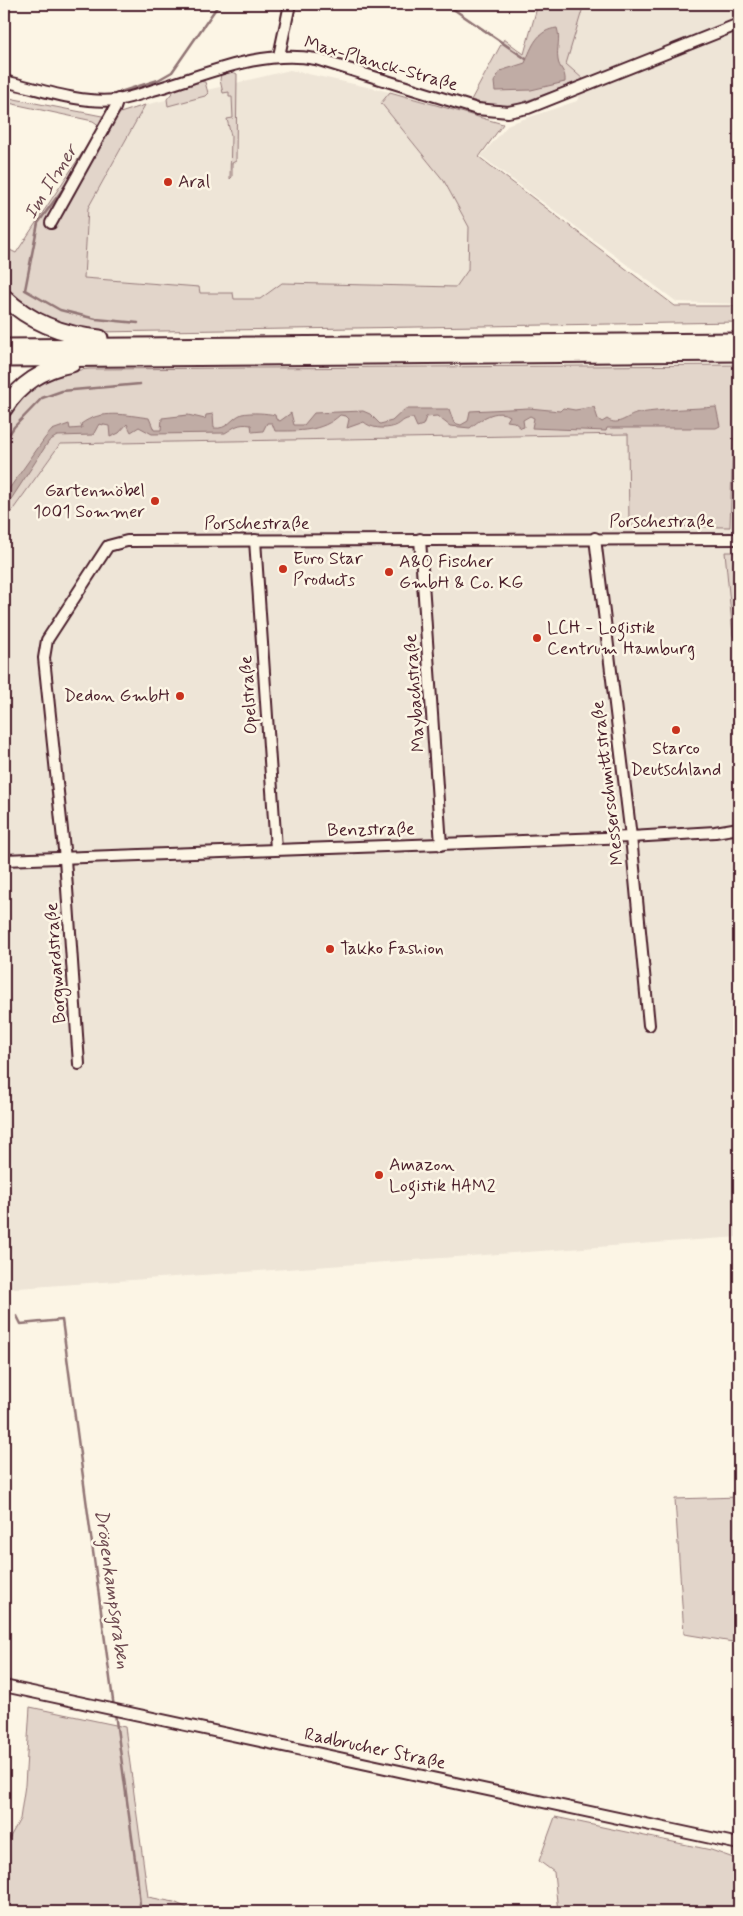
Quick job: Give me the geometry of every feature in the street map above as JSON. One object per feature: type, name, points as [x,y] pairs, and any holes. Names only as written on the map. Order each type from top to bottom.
[{"type":"highway","points":[[4,297],[37,321],[66,332],[92,338],[178,345]]},
{"type":"highway","points":[[4,347],[739,341]]},
{"type":"highway","points":[[4,359],[739,353]]},
{"type":"highway","points":[[4,409],[18,390],[45,372],[63,365],[100,358]]},
{"type":"street","points":[[279,56],[290,4]]},
{"type":"street","name":"Max-Planck-Straße","points":[[4,81],[83,99],[118,99],[242,63],[279,56],[298,55],[316,58],[477,109],[508,112],[528,108],[739,24]]},
{"type":"street","points":[[52,223],[115,108],[118,99]]},
{"type":"street","name":"Porschestraße","points":[[65,859],[44,658],[47,640],[100,556],[108,546],[116,542],[595,538],[739,539]]},
{"type":"street","name":"Messerschmittstraße","points":[[595,538],[632,836],[649,1025]]},
{"type":"street","name":"Maybachstraße","points":[[420,539],[441,845]]},
{"type":"street","name":"Opelstraße","points":[[255,540],[276,849]]},
{"type":"street","name":"Benzstraße","points":[[4,860],[276,849],[441,845],[715,832],[739,828]]},
{"type":"street","name":"Borgwardstraße","points":[[65,859],[79,1064]]},
{"type":"street","name":"Radbrucher Straße","points":[[4,1686],[739,1844]]},
{"type":"shaded area","points":[[538,4],[584,4],[566,64],[584,80],[515,105],[491,106],[471,100],[504,39],[524,54]]},
{"type":"shaded area","points":[[584,4],[739,4],[739,304],[677,302],[481,156],[509,124],[577,101],[584,80],[565,64]]},
{"type":"shaded area","points":[[557,28],[559,36],[558,60],[565,82],[531,90],[495,91],[494,82],[500,71],[525,63],[540,35],[550,29]]},
{"type":"shaded area","points":[[290,70],[390,92],[381,103],[444,181],[469,227],[468,270],[456,287],[282,283],[260,299],[233,299],[233,293],[199,293],[199,287],[84,278],[88,208],[145,105]]},
{"type":"shaded area","points":[[231,71],[237,74],[236,161],[232,163],[232,177],[230,179],[231,136],[227,119],[233,118],[232,97],[229,97],[229,92],[223,93],[220,80],[221,74]]},
{"type":"shaded area","points":[[199,81],[205,82],[208,93],[205,96],[168,106],[167,99],[176,88]]},
{"type":"shaded area","points":[[390,92],[503,124],[479,157],[675,306],[739,306],[739,322],[97,332],[40,319],[4,293],[4,247],[16,253],[100,126],[93,121],[4,102],[4,97],[102,116],[117,114],[145,105],[88,208],[84,278],[199,287],[200,293],[233,293],[234,299],[260,299],[282,283],[456,287],[468,270],[469,227],[444,181],[381,103]]},
{"type":"shaded area","points":[[739,365],[739,439],[733,439],[730,527],[629,526],[628,434],[60,444],[4,522],[4,420],[18,399],[36,384],[62,372],[89,369]]},
{"type":"shaded area","points":[[594,407],[598,419],[602,422],[607,419],[616,422],[636,414],[649,412],[716,407],[720,426],[716,428],[607,428],[606,431],[532,428],[534,418],[530,416],[523,420],[524,427],[521,428],[514,422],[507,421],[510,416],[499,413],[484,418],[470,428],[450,426],[437,416],[426,417],[423,425],[417,427],[413,418],[386,428],[374,427],[364,422],[347,428],[349,419],[346,416],[340,415],[326,425],[301,430],[275,431],[272,423],[267,423],[263,431],[252,432],[251,425],[243,425],[237,426],[225,433],[152,434],[139,427],[131,432],[127,424],[119,433],[110,437],[109,426],[99,424],[93,435],[57,436],[49,441],[4,510],[4,496],[52,430],[69,424],[70,429],[82,428],[81,424],[97,416],[114,414],[149,418],[154,430],[161,430],[162,418],[188,415],[205,419],[206,415],[213,414],[214,428],[219,428],[226,426],[242,414],[250,413],[275,415],[276,419],[280,421],[291,413],[294,425],[304,425],[314,413],[363,411],[370,414],[380,424],[392,421],[405,409],[449,409],[454,423],[461,425],[468,421],[470,411],[529,408],[560,411],[563,408],[575,410]]},
{"type":"shaded area","points":[[629,434],[629,526],[730,527],[733,439],[739,439],[739,1237],[4,1289],[4,522],[60,444]]},
{"type":"shaded area","points":[[725,552],[739,552],[739,649],[733,635]]},
{"type":"shaded area","points":[[739,1497],[739,1643],[684,1634],[675,1499]]},
{"type":"shaded area","points":[[30,1707],[125,1727],[148,1897],[174,1902],[196,1912],[4,1912],[4,1848],[20,1819],[25,1785]]},
{"type":"shaded area","points":[[555,1817],[711,1850],[739,1860],[739,1912],[558,1912],[554,1872],[539,1861]]},
{"type":"waterway","name":"Im Ilmer","points":[[120,92],[158,80],[172,72],[219,4]]},
{"type":"waterway","points":[[446,4],[526,59]]},
{"type":"waterway","name":"Im Ilmer","points":[[68,182],[38,223],[25,290],[60,310],[96,319],[138,323]]},
{"type":"waterway","name":"Im Ilmer","points":[[4,442],[14,427],[42,398],[62,391],[140,384]]},
{"type":"waterway","name":"Drögenkampsgraben","points":[[17,1316],[21,1324],[62,1320],[114,1708]]},
{"type":"waterway","name":"Drögenkampsgraben","points":[[115,1713],[137,1874],[140,1905],[138,1912]]},
{"type":"place","name":"Aral","points":[[168,182]]},
{"type":"place","name":"Gartenmöbel 1001 Sommer","points":[[155,501]]},
{"type":"place","name":"Euro Star Products","points":[[283,569]]},
{"type":"place","name":"A&O Fischer GmbH & Co. KG","points":[[389,572]]},
{"type":"place","name":"LCH - Logistik Centrum Hamburg","points":[[537,638]]},
{"type":"place","name":"Dedon GmbH","points":[[180,696]]},
{"type":"place","name":"Starco Deutschland","points":[[676,730]]},
{"type":"place","name":"Takko Fashion","points":[[330,949]]},
{"type":"place","name":"Amazon Logistik HAM2","points":[[379,1175]]}]
